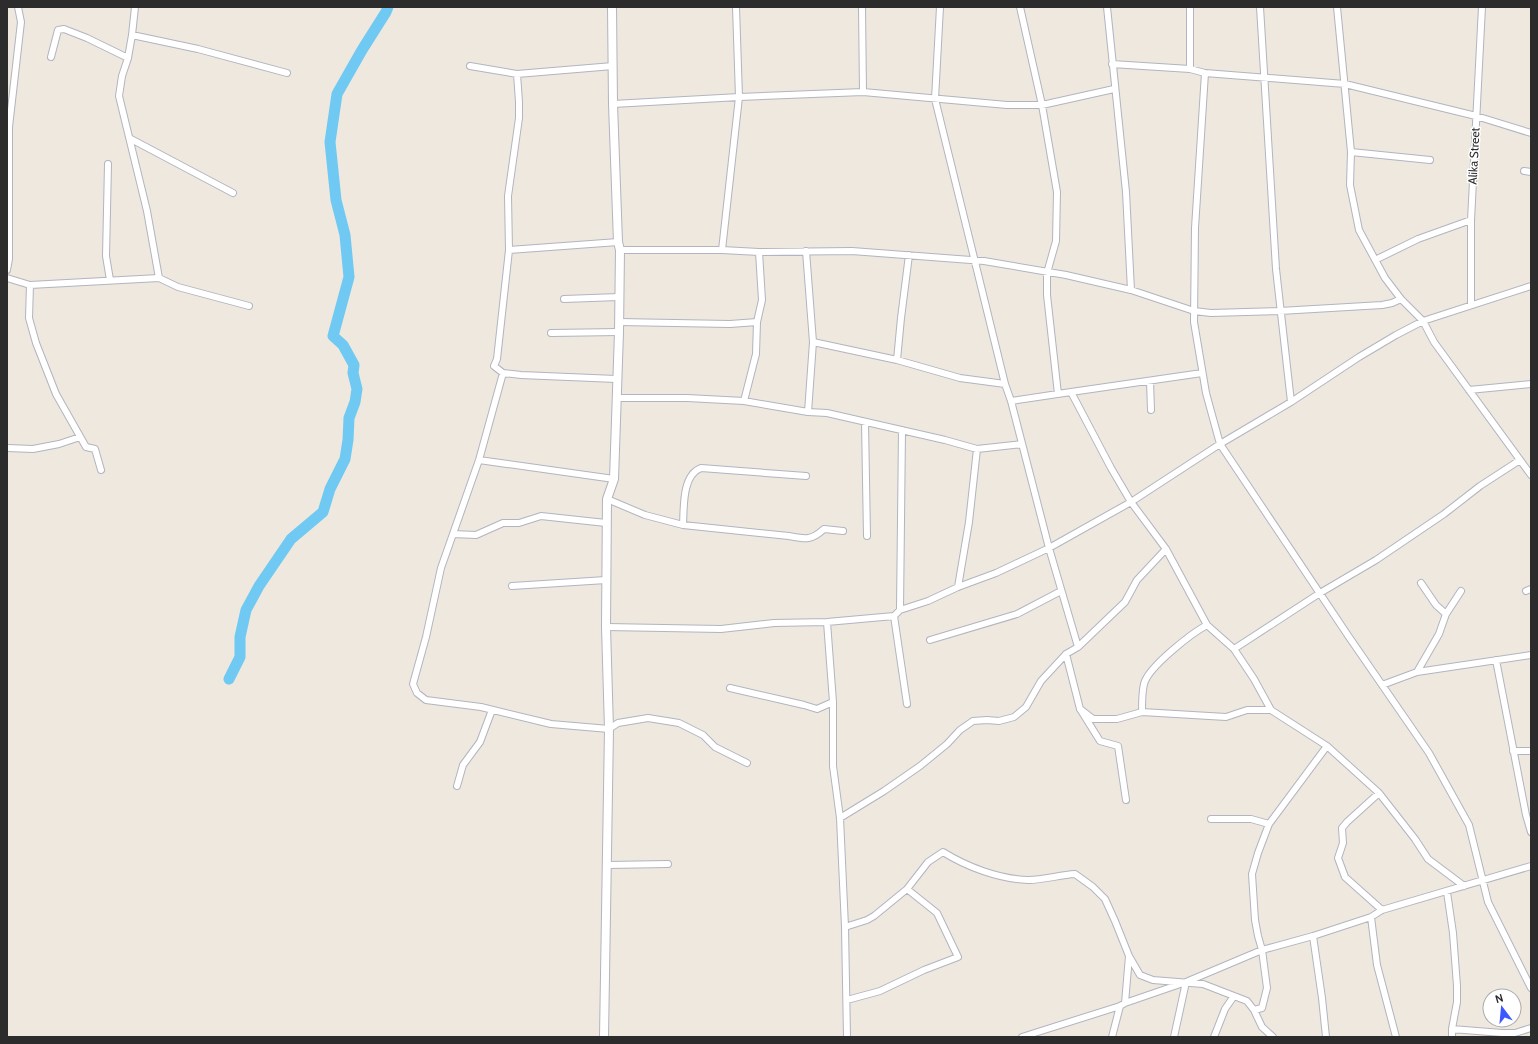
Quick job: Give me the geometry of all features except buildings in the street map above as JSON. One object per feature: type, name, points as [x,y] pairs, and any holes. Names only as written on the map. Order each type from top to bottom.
[{"type":"street","points":[[7,270],[9,259],[9,127],[21,22],[18,7]]},
{"type":"street","points":[[135,7],[128,58],[122,76],[119,96],[147,211],[159,278]]},
{"type":"street","points":[[604,1037],[604,964],[608,865],[610,729],[606,627],[606,523],[607,499],[614,479],[616,379],[619,332],[619,246],[613,104],[612,7]]},
{"type":"street","points":[[722,250],[739,97],[736,7]]},
{"type":"street","points":[[862,7],[863,92]]},
{"type":"street","points":[[940,7],[935,99],[1005,384],[1011,401],[1049,548],[1078,647]]},
{"type":"street","points":[[1020,7],[1042,105],[1057,192],[1056,241],[1047,273],[1047,295],[1058,394]]},
{"type":"street","points":[[1107,7],[1114,89],[1126,192],[1131,290]]},
{"type":"street","points":[[1190,7],[1190,69]]},
{"type":"street","points":[[1260,7],[1276,269],[1291,402]]},
{"type":"street","points":[[1336,7],[1351,152],[1350,185],[1359,230],[1385,278],[1401,298],[1423,321],[1434,342],[1531,475]]},
{"type":"street","name":"Alika Street","points":[[1471,305],[1471,220],[1482,7]]},
{"type":"street","points":[[51,57],[58,30],[64,29],[87,38],[128,58]]},
{"type":"street","points":[[132,35],[198,49],[287,73]]},
{"type":"street","points":[[1112,64],[1190,69],[1205,73],[1345,84],[1476,116],[1531,133]]},
{"type":"street","points":[[470,66],[517,74],[613,66]]},
{"type":"street","points":[[1205,73],[1195,228],[1194,322],[1202,373],[1220,444],[1429,754],[1469,825],[1488,902],[1531,988]]},
{"type":"street","points":[[517,74],[519,118],[508,196],[509,250],[497,359],[494,366],[503,373],[521,376],[616,379]]},
{"type":"street","points":[[613,104],[863,92],[1007,105],[1042,105],[1114,89]]},
{"type":"street","points":[[130,139],[233,193]]},
{"type":"street","points":[[1351,152],[1430,160]]},
{"type":"street","points":[[108,164],[106,256],[110,280]]},
{"type":"street","points":[[1524,171],[1531,172]]},
{"type":"street","points":[[1375,260],[1418,239],[1471,220]]},
{"type":"street","points":[[509,250],[619,246],[759,252],[852,251],[909,254],[974,260],[1066,275],[1131,290],[1194,311],[1211,313],[1280,311],[1382,305],[1392,303],[1401,298]]},
{"type":"street","points":[[806,251],[813,342],[808,412]]},
{"type":"street","points":[[744,400],[756,354],[757,322],[762,300],[759,252]]},
{"type":"street","points":[[897,360],[909,254]]},
{"type":"street","points":[[7,278],[30,285],[159,278],[178,287],[249,306]]},
{"type":"street","points":[[30,285],[29,318],[36,344],[56,394],[86,447],[94,449],[101,470]]},
{"type":"street","points":[[606,627],[720,629],[774,623],[827,622],[894,616],[900,610],[928,601],[958,587],[996,573],[1049,548],[1131,502],[1220,444],[1291,402],[1365,353],[1423,321],[1531,286]]},
{"type":"street","points":[[564,299],[619,296]]},
{"type":"street","points":[[619,322],[730,324],[757,322]]},
{"type":"street","points":[[551,333],[619,332]]},
{"type":"street","points":[[813,342],[897,360],[960,378],[1005,384]]},
{"type":"street","points":[[503,373],[479,460],[440,568],[426,637],[413,684],[417,693],[426,700],[492,710],[550,724],[610,729],[618,723],[648,718],[680,723],[703,735],[715,747],[747,763]]},
{"type":"street","points":[[1011,401],[1202,373]]},
{"type":"street","points":[[1150,381],[1151,410]]},
{"type":"street","points":[[1469,390],[1531,384]]},
{"type":"street","points":[[1071,392],[1110,468],[1131,502],[1166,549],[1207,625],[1234,649],[1254,679],[1271,710],[1327,746],[1378,793],[1415,839],[1428,859],[1464,886]]},
{"type":"street","points":[[616,398],[744,400],[808,412],[827,413],[945,440],[977,449],[1022,444]]},
{"type":"street","points":[[865,422],[867,536]]},
{"type":"street","points":[[900,610],[902,430]]},
{"type":"street","points":[[7,448],[33,449],[59,444],[80,437]]},
{"type":"street","points":[[958,587],[969,522],[977,449]]},
{"type":"street","points":[[479,460],[614,479]]},
{"type":"street","points":[[1234,649],[1320,593],[1383,556],[1444,514],[1480,486],[1520,460]]},
{"type":"street","points":[[683,525],[686,490],[692,473],[695,470],[701,468],[806,476]]},
{"type":"street","points":[[607,499],[645,515],[683,525],[805,539],[816,536],[824,529],[843,531]]},
{"type":"street","points":[[452,534],[476,535],[503,523],[519,523],[541,516],[606,523]]},
{"type":"street","points":[[840,818],[884,791],[920,766],[947,744],[960,730],[973,721],[998,721],[1014,716],[1026,707],[1041,681],[1066,654],[1078,647],[1125,602],[1137,580],[1166,549]]},
{"type":"street","points":[[512,586],[606,580]]},
{"type":"street","points":[[1421,583],[1436,605],[1446,614]]},
{"type":"street","points":[[930,640],[1017,614],[1061,591]]},
{"type":"street","points":[[1417,672],[1439,634],[1446,614],[1461,591]]},
{"type":"street","points":[[894,616],[906,704]]},
{"type":"street","points":[[827,622],[833,702],[833,766],[840,818],[845,927],[847,1000],[846,1037]]},
{"type":"street","points":[[1142,712],[1144,682],[1150,673],[1195,631],[1207,625]]},
{"type":"street","points":[[1066,654],[1080,709],[1100,741],[1118,746],[1126,800]]},
{"type":"street","points":[[1382,685],[1417,672],[1531,655]]},
{"type":"street","points":[[1496,660],[1513,752],[1531,832]]},
{"type":"street","points":[[730,688],[817,709],[833,702]]},
{"type":"street","points":[[1080,709],[1093,719],[1117,719],[1142,712],[1226,716],[1247,710],[1271,710]]},
{"type":"street","points":[[457,786],[463,764],[480,742],[492,710]]},
{"type":"street","points":[[1254,1010],[1262,1008],[1266,988],[1262,950],[1255,920],[1252,874],[1258,852],[1269,824],[1327,746]]},
{"type":"street","points":[[1513,752],[1531,751]]},
{"type":"street","points":[[1378,793],[1342,828],[1343,843],[1338,858],[1345,877],[1382,910]]},
{"type":"street","points":[[1211,819],[1251,819],[1269,824]]},
{"type":"street","points":[[845,927],[867,920],[907,889],[928,862],[943,852],[960,862],[1007,877],[1029,880],[1075,874],[1093,887],[1105,899],[1129,956],[1140,975],[1153,980],[1203,984],[1247,1001],[1254,1010],[1262,1027],[1273,1037]]},
{"type":"street","points":[[608,865],[668,864]]},
{"type":"street","points":[[1022,1037],[1123,1005],[1186,982],[1262,950],[1313,936],[1371,917],[1382,910],[1531,866]]},
{"type":"street","points":[[847,1000],[880,991],[924,970],[958,958],[937,913],[907,889]]},
{"type":"street","points":[[1447,892],[1453,933],[1458,1002],[1452,1029],[1452,1037]]},
{"type":"street","points":[[1371,917],[1377,965],[1396,1037]]},
{"type":"street","points":[[1313,936],[1326,1037]]},
{"type":"street","points":[[1112,1037],[1123,1005],[1129,956]]},
{"type":"street","points":[[1174,1037],[1186,982]]},
{"type":"street","points":[[1214,1037],[1225,1008],[1234,996]]},
{"type":"street","points":[[1452,1029],[1515,1033],[1531,1028]]},
{"type":"waterway","points":[[229,679],[240,657],[240,637],[246,610],[259,586],[291,539],[323,512],[330,489],[345,459],[349,418],[355,402],[357,389],[353,373],[354,365],[343,345],[333,336],[349,277],[345,235],[336,200],[330,142],[337,94],[388,7]]}]
